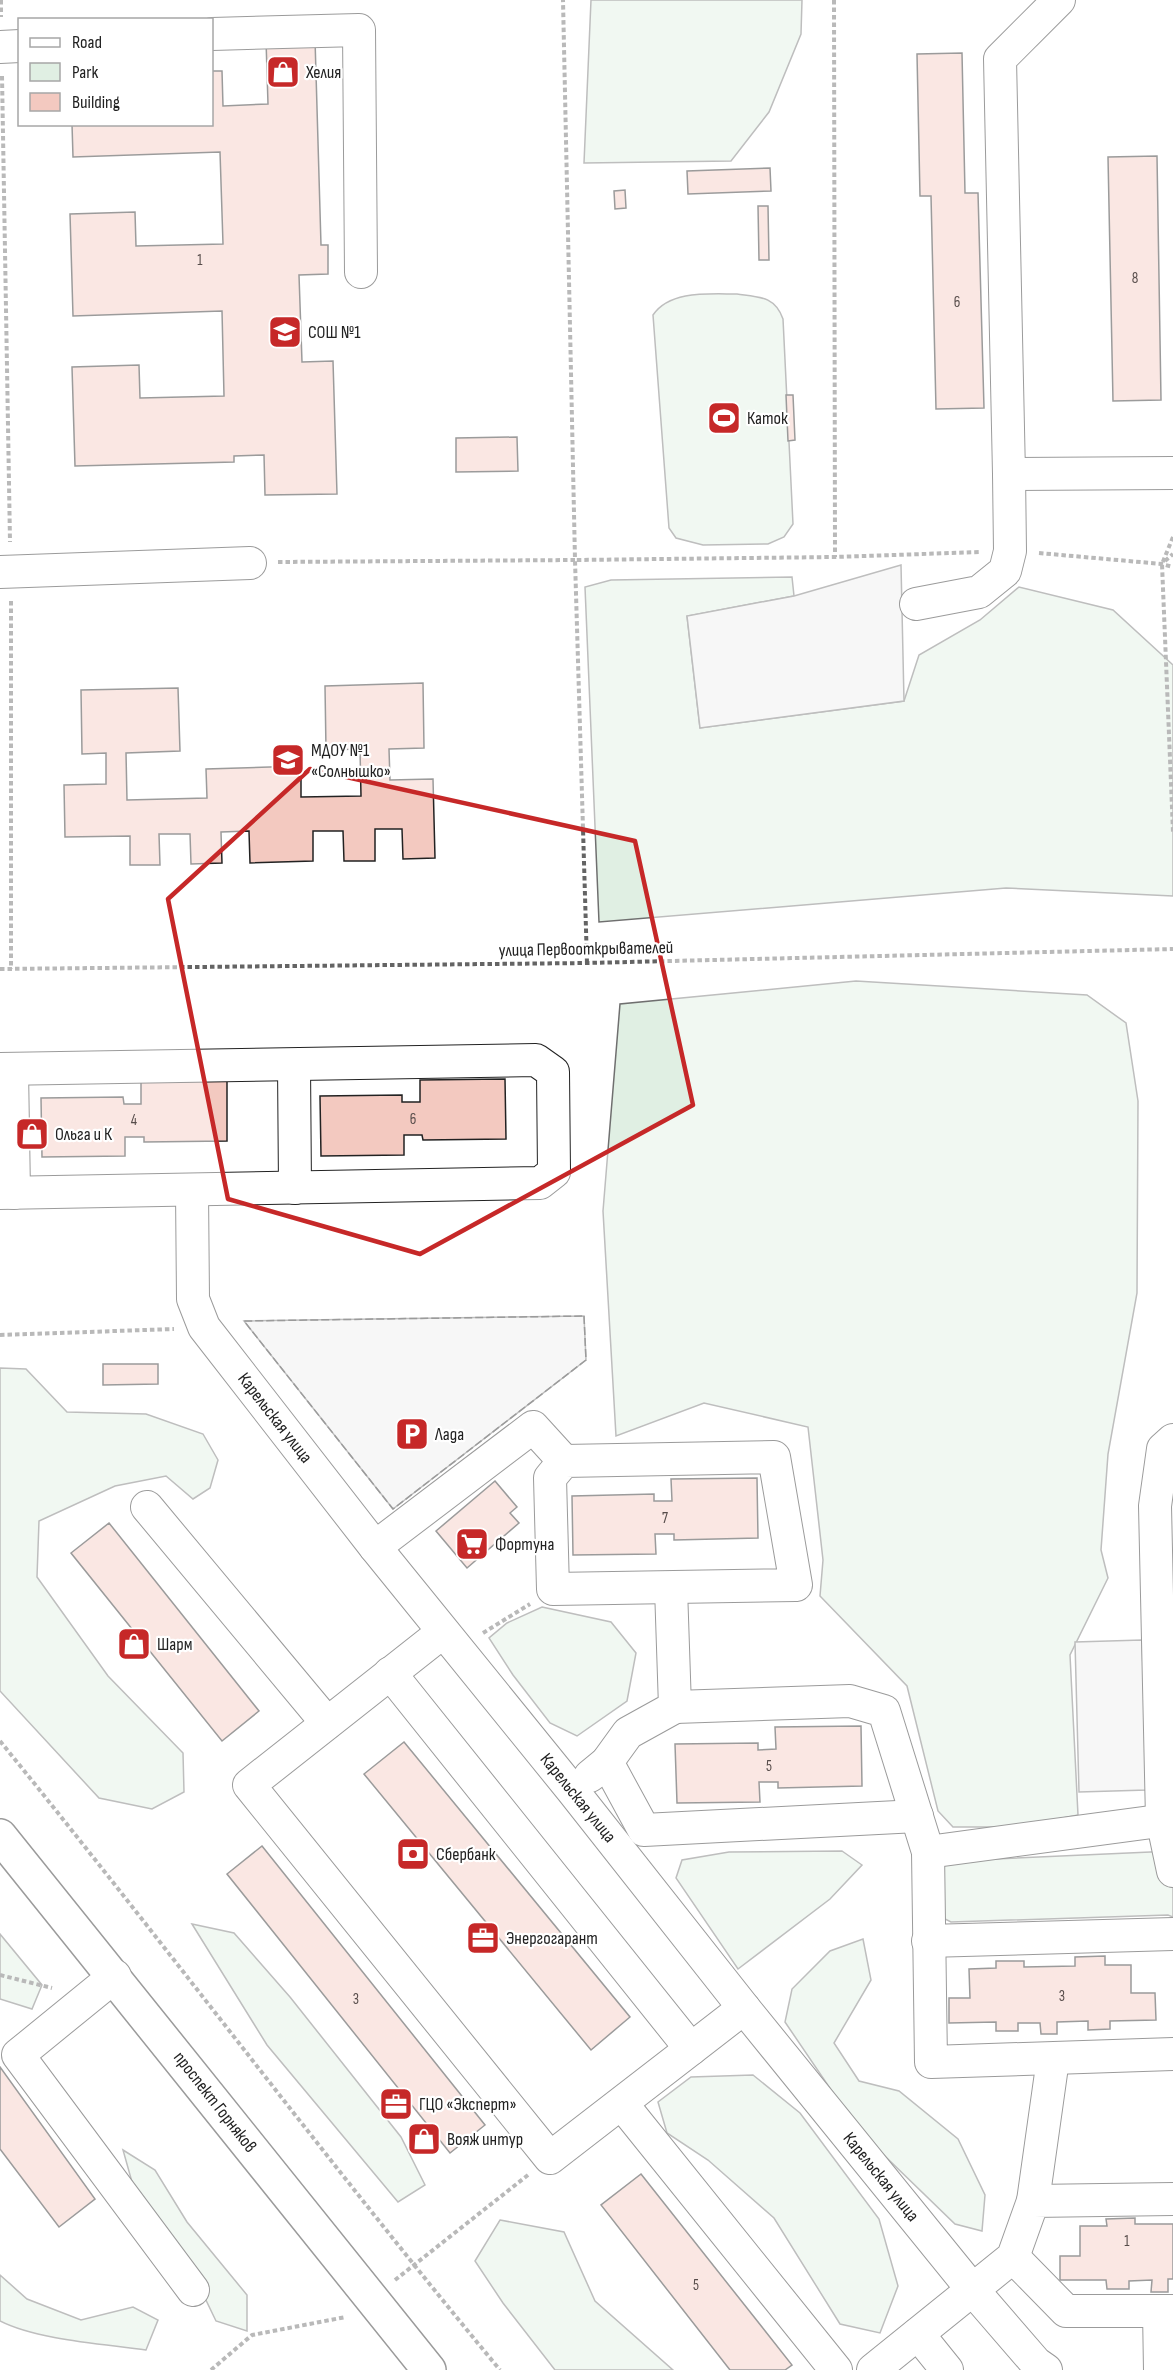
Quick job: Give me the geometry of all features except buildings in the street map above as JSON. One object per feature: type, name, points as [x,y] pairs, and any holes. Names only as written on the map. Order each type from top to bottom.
[{"type":"main road","name":"проспект Горняков","points":[[0,1836],[115,1976],[429,2370]]},
{"type":"street","points":[[916,604],[979,592],[1005,571],[1010,550],[1000,59],[1059,0]]},
{"type":"street","points":[[213,34],[359,30],[361,272]]},
{"type":"street","points":[[1009,474],[1173,473]]},
{"type":"street","points":[[5,572],[250,562]]},
{"type":"street","points":[[536,1060],[553,1072],[554,1172],[540,1183],[7,1193],[6,1069],[536,1060]]},
{"type":"street","points":[[294,1065],[295,1188]]},
{"type":"street","name":"Карельская улица","points":[[192,1191],[193,1299],[204,1328],[375,1547],[572,1790],[744,2008],[972,2289],[1036,2363],[1046,2370]]},
{"type":"street","points":[[375,1547],[533,1427],[564,1461],[774,1457],[796,1585],[553,1589],[550,1478],[564,1461]]},
{"type":"street","points":[[1173,1440],[1163,1449],[1155,1506],[1167,1819],[1173,1871]]},
{"type":"street","points":[[147,1507],[327,1723]]},
{"type":"street","points":[[671,1588],[675,1707]]},
{"type":"street","points":[[450,1641],[390,1673],[249,1785],[550,2158],[744,2008]]},
{"type":"street","points":[[390,1673],[691,2049]]},
{"type":"street","points":[[572,1790],[607,1762],[628,1733],[675,1707],[850,1701],[884,1711],[928,1851],[932,2062],[1173,2054]]},
{"type":"street","points":[[607,1762],[644,1830],[917,1816]]},
{"type":"street","points":[[928,1851],[1167,1819]]},
{"type":"street","points":[[928,1941],[1173,1934]]},
{"type":"street","points":[[115,1976],[18,2055],[193,2290]]},
{"type":"street","points":[[873,2370],[1013,2257],[1033,2201],[1053,2059]]},
{"type":"street","points":[[622,2104],[836,2370]]},
{"type":"street","points":[[1033,2201],[1173,2199]]},
{"type":"street","points":[[1013,2257],[1066,2311],[1166,2311],[1160,2370]]},
{"type":"street","points":[[918,2334],[947,2370]]},
{"type":"path","points":[[1,0],[7,47],[5,572],[11,969]]},
{"type":"path","points":[[563,0],[575,560],[587,963]]},
{"type":"path","points":[[834,0],[836,557]]},
{"type":"path","points":[[1173,537],[1162,564],[1173,831]]},
{"type":"path","points":[[250,562],[836,557],[1010,550],[1162,564],[1173,567]]},
{"type":"path","points":[[1162,564],[1173,554]]},
{"type":"path","name":"улица Первооткрывателей","points":[[0,969],[587,963],[1173,949]]},
{"type":"path","points":[[0,1335],[204,1328]]},
{"type":"path","points":[[450,1641],[553,1589]]},
{"type":"path","points":[[0,1741],[119,1888],[413,2265],[500,2370]]},
{"type":"path","points":[[0,1975],[90,1997]]},
{"type":"path","points":[[413,2265],[550,2158]]},
{"type":"path","points":[[211,2370],[252,2335],[350,2316],[342,2307]]},
{"type":"highlighted area","points":[[310,769],[635,841],[693,1105],[420,1254],[228,1199],[168,899]]},
{"type":"green space","points":[[591,0],[802,0],[801,34],[769,112],[731,161],[584,163]]},
{"type":"green space","name":"Каток","points":[[737,294],[759,297],[771,302],[780,311],[783,319],[793,524],[784,537],[768,544],[703,545],[676,538],[669,528],[653,315],[669,301],[680,297]]},
{"type":"green space","points":[[792,577],[794,596],[687,616],[700,728],[904,701],[919,655],[980,620],[1019,587],[1113,610],[1173,665],[1173,896],[1006,888],[599,922],[585,587],[611,580]]},
{"type":"green space","points":[[856,981],[1087,995],[1126,1023],[1138,1101],[1137,1293],[1108,1454],[1101,1550],[1108,1578],[1070,1655],[1078,1815],[1017,1827],[953,1827],[938,1811],[907,1686],[820,1596],[823,1560],[808,1427],[704,1403],[616,1436],[603,1211],[620,1004]]},
{"type":"green space","points":[[0,1368],[26,1369],[67,1412],[146,1414],[203,1434],[218,1460],[210,1488],[193,1499],[166,1476],[115,1486],[39,1521],[37,1577],[108,1676],[183,1753],[184,1792],[152,1809],[99,1798],[0,1691]]},
{"type":"green space","points":[[542,1607],[611,1622],[636,1653],[627,1701],[577,1736],[550,1723],[513,1675],[489,1638],[507,1623]]},
{"type":"green space","points":[[842,1851],[862,1865],[830,1899],[738,1969],[676,1878],[682,1860],[729,1852]]},
{"type":"green space","points":[[1173,1851],[1173,1917],[1168,1915],[951,1922],[935,1914],[935,1874],[950,1861]]},
{"type":"green space","points":[[192,1924],[234,1933],[290,1997],[401,2137],[425,2185],[398,2202],[267,2045]]},
{"type":"green space","points":[[0,1934],[42,1985],[32,2009],[0,1999]]},
{"type":"green space","points":[[863,1939],[871,1980],[834,2043],[859,2081],[899,2091],[958,2139],[985,2195],[982,2231],[955,2224],[859,2131],[785,2022],[792,1989],[830,1951]]},
{"type":"green space","points":[[753,2075],[800,2113],[879,2219],[898,2286],[880,2333],[840,2324],[774,2218],[708,2160],[667,2133],[658,2102],[691,2077]]},
{"type":"green space","points":[[123,2150],[155,2170],[187,2222],[247,2295],[247,2331],[216,2321],[191,2269],[139,2207]]},
{"type":"green space","points":[[500,2220],[564,2232],[595,2301],[673,2370],[555,2370],[503,2303],[475,2261]]},
{"type":"green space","points":[[0,2275],[27,2299],[81,2320],[133,2307],[158,2320],[146,2350],[33,2333],[0,2321]]},
{"type":"shaded area","points":[[901,565],[904,701],[700,728],[687,616],[794,596]]},
{"type":"shaded area","name":"Лада","points":[[584,1316],[586,1360],[393,1509],[244,1321]]},
{"type":"shaded area","points":[[1142,1640],[1147,1790],[1079,1792],[1075,1642]]},
{"type":"fence","points":[[584,1316],[586,1360],[393,1509],[244,1321],[584,1316]]},
{"type":"place","name":"Хелия","points":[[283,72]]},
{"type":"place","name":"СОШ №1","points":[[285,332]]},
{"type":"place","name":"Каток","points":[[724,418]]},
{"type":"place","name":"МДОУ №1 «Солнышко»","points":[[288,760]]},
{"type":"place","name":"Ольга и К","points":[[32,1134]]},
{"type":"place","name":"Лада","points":[[412,1434]]},
{"type":"place","name":"Фортуна","points":[[472,1544]]},
{"type":"place","name":"Шарм","points":[[134,1644]]},
{"type":"place","name":"Сбербанк","points":[[413,1854]]},
{"type":"place","name":"Энергогарант","points":[[483,1938]]},
{"type":"place","name":"ГЦО «Эксперт»","points":[[396,2104]]},
{"type":"place","name":"Вояж интур","points":[[424,2139]]}]
